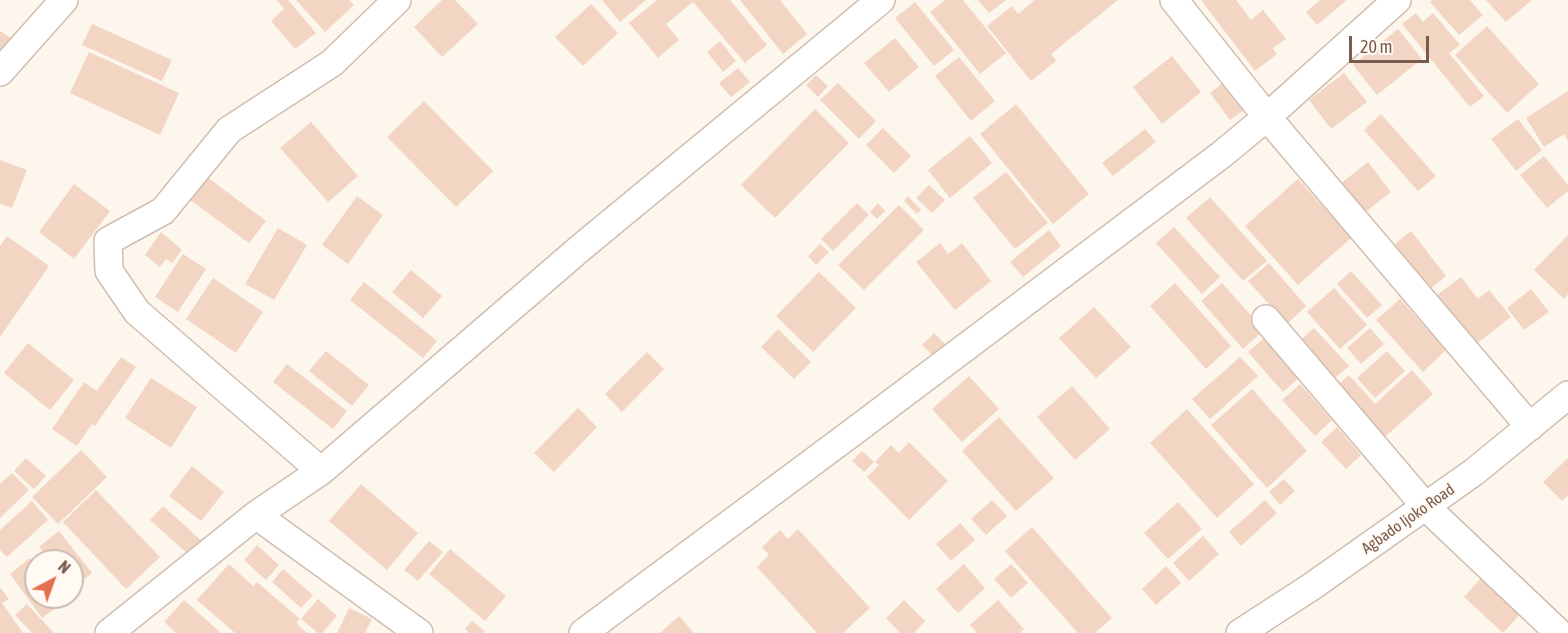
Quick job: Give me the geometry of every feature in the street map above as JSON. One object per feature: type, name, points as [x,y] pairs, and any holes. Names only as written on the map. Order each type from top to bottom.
[{"type":"street","points":[[0,72],[64,0]]},
{"type":"street","points":[[321,471],[137,312],[109,271],[108,241],[163,211],[229,130],[332,63],[397,0]]},
{"type":"street","points":[[109,633],[256,515],[321,471],[584,245],[881,0]]},
{"type":"street","points":[[1174,0],[1266,117],[1530,427]]},
{"type":"street","points":[[583,633],[1202,169],[1266,117],[1397,0]]},
{"type":"street","points":[[1266,319],[1426,507],[1559,633]]},
{"type":"street","name":"Agbado Ijoko Road","points":[[1240,633],[1426,507],[1474,472],[1568,395]]},
{"type":"street","points":[[256,515],[419,633]]},
{"type":"building","points":[[277,0],[288,0],[316,33],[295,49],[271,21],[284,9]]},
{"type":"building","points":[[296,0],[349,0],[354,5],[325,32]]},
{"type":"building","points":[[442,0],[455,0],[478,24],[442,57],[414,27]]},
{"type":"building","points":[[602,0],[646,0],[620,22]]},
{"type":"building","points":[[657,0],[730,0],[767,45],[745,63],[693,2],[666,24],[679,40],[658,58],[629,23]]},
{"type":"building","points":[[740,0],[780,0],[807,34],[783,54]]},
{"type":"building","points":[[945,0],[963,0],[1006,53],[980,74],[930,12]]},
{"type":"building","points":[[978,0],[1006,0],[989,13]]},
{"type":"building","points":[[1035,0],[1118,0],[1051,54],[1056,61],[1031,81],[987,26],[1012,6],[1018,14]]},
{"type":"building","points":[[1201,0],[1236,0],[1251,20],[1263,10],[1286,39],[1273,48],[1277,54],[1255,71]]},
{"type":"building","points":[[1320,0],[1347,0],[1317,25],[1306,12]]},
{"type":"building","points":[[1432,0],[1470,0],[1483,15],[1459,35],[1430,2]]},
{"type":"building","points":[[1486,0],[1532,0],[1506,22]]},
{"type":"building","points":[[915,2],[954,50],[934,66],[895,18]]},
{"type":"building","points":[[591,4],[618,33],[583,66],[555,37]]},
{"type":"building","points":[[1416,13],[1423,22],[1433,13],[1460,45],[1449,53],[1484,96],[1470,107],[1402,24]]},
{"type":"building","points":[[92,24],[172,60],[162,81],[82,45]]},
{"type":"building","points":[[1487,26],[1539,84],[1507,113],[1455,55]]},
{"type":"building","points":[[1398,29],[1422,59],[1377,95],[1353,65]]},
{"type":"building","points":[[0,31],[14,40],[0,52]]},
{"type":"building","points":[[895,38],[919,67],[889,92],[864,63]]},
{"type":"building","points":[[720,41],[736,61],[723,72],[707,52]]},
{"type":"building","points":[[89,52],[179,93],[160,135],[70,93]]},
{"type":"building","points":[[1172,56],[1201,92],[1162,124],[1133,87]]},
{"type":"building","points":[[959,57],[995,101],[971,121],[935,76]]},
{"type":"building","points":[[738,68],[750,82],[731,97],[719,83]]},
{"type":"building","points":[[1344,73],[1367,102],[1331,129],[1309,100]]},
{"type":"building","points":[[816,75],[828,86],[818,97],[806,85]]},
{"type":"building","points":[[1228,79],[1249,106],[1230,120],[1210,93]]},
{"type":"building","points":[[838,83],[876,121],[859,139],[820,100]]},
{"type":"building","points":[[1568,91],[1568,141],[1564,134],[1544,147],[1526,118]]},
{"type":"building","points":[[424,101],[493,171],[456,207],[387,137]]},
{"type":"building","points":[[1016,104],[1089,194],[1053,224],[980,134]]},
{"type":"building","points":[[815,109],[849,143],[775,218],[741,185]]},
{"type":"building","points":[[1381,114],[1436,176],[1418,191],[1364,130]]},
{"type":"building","points":[[1518,119],[1542,150],[1516,171],[1491,139]]},
{"type":"building","points":[[311,122],[358,176],[328,202],[280,148]]},
{"type":"building","points":[[883,128],[911,156],[894,173],[866,145]]},
{"type":"building","points":[[1145,129],[1156,142],[1113,176],[1102,163]]},
{"type":"building","points":[[970,136],[992,163],[950,198],[928,170]]},
{"type":"building","points":[[1544,156],[1568,185],[1568,191],[1547,208],[1520,175]]},
{"type":"building","points":[[0,160],[27,170],[12,208],[0,204]]},
{"type":"building","points":[[1368,162],[1391,192],[1363,214],[1340,184]]},
{"type":"building","points":[[1006,172],[1048,223],[1015,249],[973,198]]},
{"type":"building","points":[[203,174],[266,221],[249,243],[186,197]]},
{"type":"building","points":[[1298,179],[1351,238],[1298,285],[1245,226]]},
{"type":"building","points":[[74,184],[110,211],[74,259],[39,232]]},
{"type":"building","points":[[929,185],[945,200],[932,213],[916,198]]},
{"type":"building","points":[[357,196],[383,215],[348,264],[322,245]]},
{"type":"building","points":[[908,196],[921,210],[917,214],[904,201]]},
{"type":"building","points":[[1210,197],[1267,261],[1243,281],[1186,218]]},
{"type":"building","points":[[857,203],[869,215],[833,251],[821,239]]},
{"type":"building","points":[[878,203],[885,211],[877,219],[870,212]]},
{"type":"building","points":[[899,205],[924,230],[864,290],[838,265]]},
{"type":"building","points":[[1174,227],[1220,277],[1202,294],[1156,243]]},
{"type":"building","points":[[278,228],[307,245],[274,300],[245,284]]},
{"type":"building","points":[[1049,230],[1061,246],[1023,277],[1010,262]]},
{"type":"building","points":[[1411,231],[1446,276],[1430,289],[1395,244]]},
{"type":"building","points":[[161,232],[182,250],[172,263],[166,259],[160,267],[145,255]]},
{"type":"building","points":[[1568,235],[1568,294],[1564,299],[1534,270]]},
{"type":"building","points":[[7,236],[49,266],[0,337],[0,246]]},
{"type":"building","points":[[940,243],[948,254],[962,243],[991,281],[955,310],[916,262]]},
{"type":"building","points":[[820,244],[829,252],[816,265],[808,256]]},
{"type":"building","points":[[183,254],[206,269],[178,312],[155,297]]},
{"type":"building","points":[[1269,263],[1306,306],[1287,324],[1248,281]]},
{"type":"building","points":[[411,270],[442,296],[423,318],[392,292]]},
{"type":"building","points":[[1351,271],[1382,305],[1367,318],[1337,284]]},
{"type":"building","points":[[819,272],[856,308],[813,352],[776,316]]},
{"type":"building","points":[[1461,277],[1478,299],[1489,290],[1511,317],[1475,345],[1437,295]]},
{"type":"building","points":[[213,278],[263,312],[236,353],[186,319]]},
{"type":"building","points":[[364,282],[437,341],[423,358],[350,300]]},
{"type":"building","points":[[1175,283],[1231,346],[1206,369],[1150,306]]},
{"type":"building","points":[[1222,283],[1264,330],[1243,349],[1201,301]]},
{"type":"building","points":[[1334,288],[1367,325],[1340,349],[1307,312]]},
{"type":"building","points":[[1531,289],[1549,312],[1524,330],[1507,308]]},
{"type":"building","points":[[1400,299],[1446,350],[1423,372],[1376,320]]},
{"type":"building","points":[[1094,307],[1131,347],[1096,378],[1059,338]]},
{"type":"building","points":[[1314,328],[1349,366],[1330,382],[1296,344]]},
{"type":"building","points":[[1370,328],[1384,344],[1361,364],[1347,348]]},
{"type":"building","points":[[778,329],[811,362],[794,379],[761,347]]},
{"type":"building","points":[[934,333],[946,345],[934,357],[922,345]]},
{"type":"building","points":[[1265,337],[1300,377],[1283,392],[1248,352]]},
{"type":"building","points":[[28,343],[74,380],[50,410],[4,373]]},
{"type":"building","points":[[326,351],[369,385],[352,406],[309,371]]},
{"type":"building","points":[[1387,351],[1405,371],[1375,398],[1357,378]]},
{"type":"building","points":[[647,352],[664,369],[622,412],[605,394]]},
{"type":"building","points":[[121,357],[136,367],[95,426],[92,424],[77,446],[52,429],[84,382],[97,391]]},
{"type":"building","points":[[1240,357],[1258,376],[1210,419],[1192,399]]},
{"type":"building","points":[[287,364],[347,411],[333,429],[273,382]]},
{"type":"building","points":[[1412,370],[1433,394],[1377,444],[1331,392],[1349,375],[1375,404]]},
{"type":"building","points":[[969,376],[999,409],[962,442],[932,409]]},
{"type":"building","points":[[151,378],[197,407],[171,448],[125,418]]},
{"type":"building","points":[[1300,384],[1332,420],[1315,436],[1282,400]]},
{"type":"building","points":[[1072,386],[1110,429],[1075,460],[1037,417]]},
{"type":"building","points":[[1252,389],[1307,451],[1267,488],[1211,425]]},
{"type":"building","points":[[578,408],[597,427],[554,472],[534,453]]},
{"type":"building","points":[[1187,409],[1254,484],[1217,518],[1150,443]]},
{"type":"building","points":[[999,417],[1054,478],[1016,511],[962,451]]},
{"type":"building","points":[[1337,427],[1361,455],[1346,469],[1321,442]]},
{"type":"building","points":[[909,442],[948,481],[909,520],[867,477],[879,465],[875,462],[891,445],[899,453]]},
{"type":"building","points":[[81,450],[107,477],[58,524],[32,497]]},
{"type":"building","points":[[862,451],[874,462],[864,472],[852,461]]},
{"type":"building","points":[[26,458],[46,476],[34,489],[14,471]]},
{"type":"building","points":[[1568,458],[1568,495],[1562,501],[1543,482]]},
{"type":"building","points":[[192,466],[224,492],[201,521],[169,496]]},
{"type":"building","points":[[12,473],[29,490],[0,518],[0,484]]},
{"type":"building","points":[[1284,479],[1295,491],[1280,505],[1269,492]]},
{"type":"building","points":[[361,484],[418,533],[387,570],[329,521]]},
{"type":"building","points":[[96,490],[160,557],[126,589],[63,522]]},
{"type":"building","points":[[992,500],[1007,516],[986,535],[971,519]]},
{"type":"building","points":[[1265,500],[1277,513],[1241,546],[1229,532]]},
{"type":"building","points":[[32,501],[48,520],[7,557],[0,550],[0,530]]},
{"type":"building","points":[[1178,502],[1202,529],[1168,559],[1144,533]]},
{"type":"building","points":[[163,506],[203,542],[190,556],[150,520]]},
{"type":"building","points":[[960,523],[975,540],[951,561],[936,544]]},
{"type":"building","points":[[1032,527],[1112,618],[1095,633],[1078,633],[1005,551]]},
{"type":"building","points":[[798,529],[870,608],[843,633],[817,633],[757,567],[769,555],[762,547],[780,530],[788,539]]},
{"type":"building","points":[[59,531],[73,549],[41,549],[39,547]]},
{"type":"building","points":[[1203,536],[1219,554],[1189,581],[1173,563]]},
{"type":"building","points":[[429,541],[443,552],[418,581],[404,570]]},
{"type":"building","points":[[257,545],[279,565],[266,580],[244,560]]},
{"type":"building","points":[[450,549],[506,596],[485,621],[429,574]]},
{"type":"building","points":[[24,563],[24,593],[10,574]]},
{"type":"building","points":[[84,563],[92,573],[84,579]]},
{"type":"building","points":[[229,564],[253,586],[257,582],[300,619],[296,623],[307,633],[235,633],[197,600]]},
{"type":"building","points":[[964,564],[985,588],[958,613],[936,589]]},
{"type":"building","points":[[1011,564],[1028,583],[1011,598],[994,579]]},
{"type":"building","points":[[1166,566],[1181,583],[1156,605],[1142,589]]},
{"type":"building","points":[[283,569],[313,595],[301,608],[272,582]]},
{"type":"building","points":[[1485,574],[1524,610],[1503,633],[1464,597]]},
{"type":"building","points":[[0,587],[9,599],[2,603],[23,633],[0,633]]},
{"type":"building","points":[[318,599],[337,616],[322,633],[318,633],[301,619]]},
{"type":"building","points":[[184,600],[220,632],[176,633],[164,622]]},
{"type":"building","points":[[904,600],[925,621],[914,633],[900,633],[886,618]]},
{"type":"building","points":[[998,600],[1024,629],[1020,633],[977,633],[970,625]]},
{"type":"building","points":[[24,607],[24,609],[32,609],[54,633],[32,633],[15,615]]},
{"type":"building","points":[[349,608],[372,619],[365,633],[337,633]]},
{"type":"building","points":[[35,609],[54,609],[42,618]]},
{"type":"building","points":[[679,616],[694,633],[660,633]]},
{"type":"building","points":[[472,621],[485,631],[469,633],[465,629]]}]
